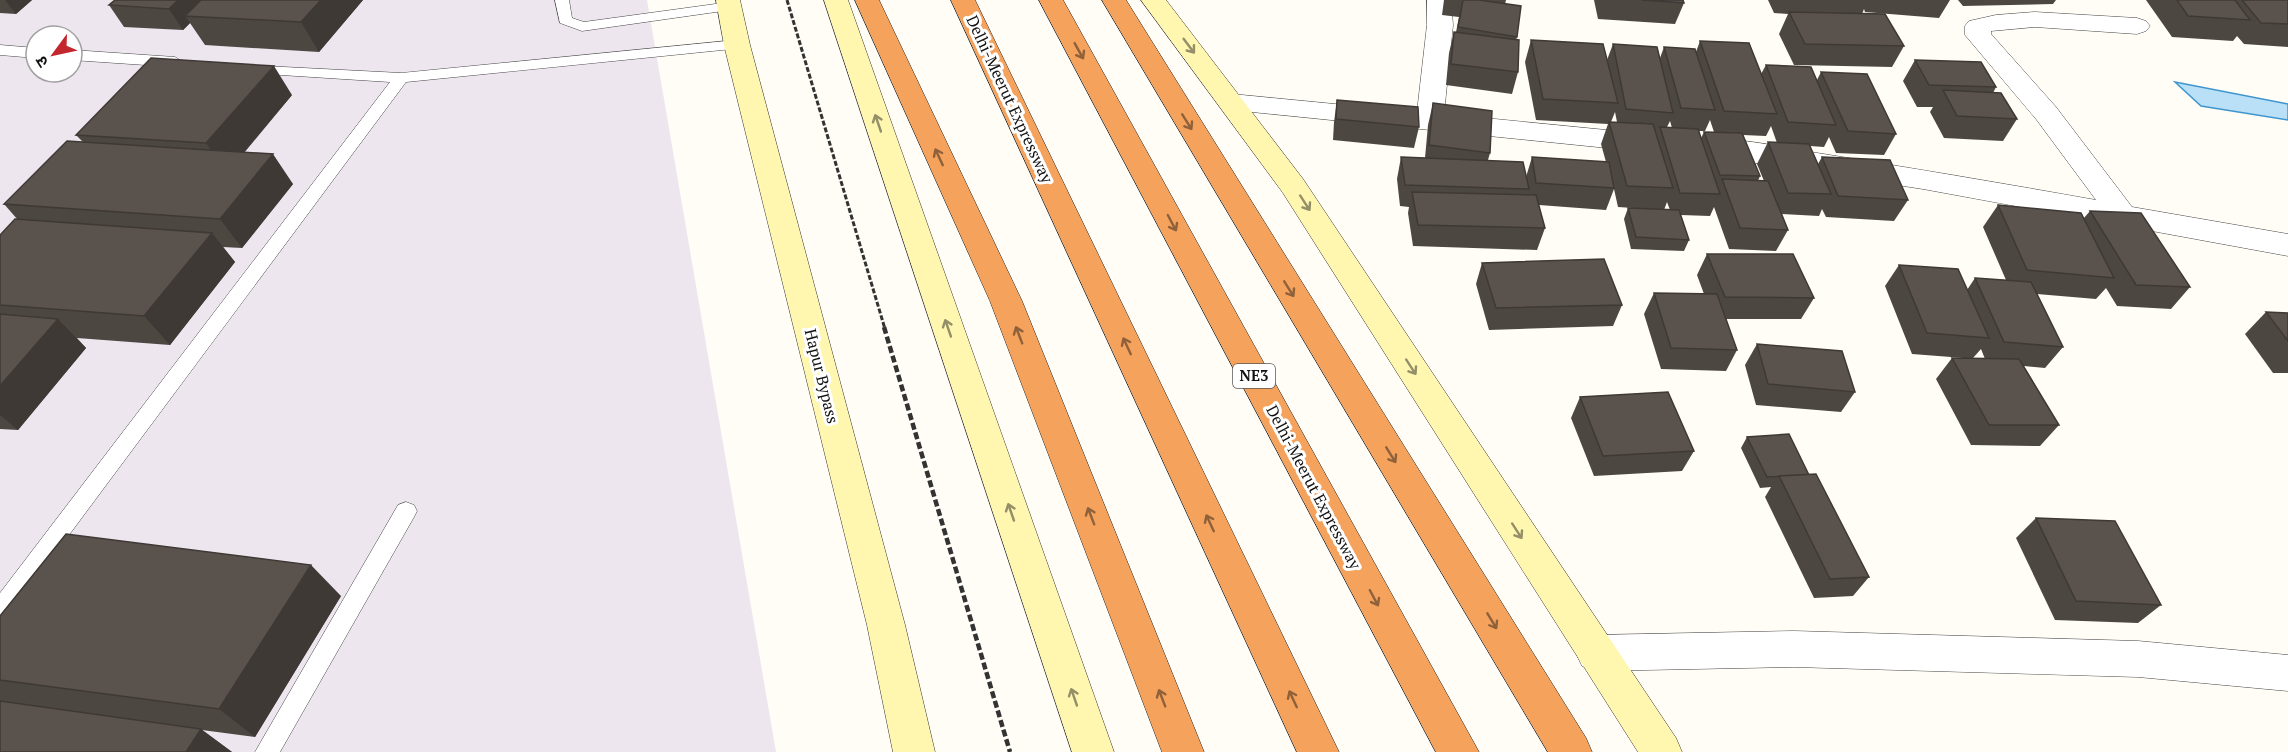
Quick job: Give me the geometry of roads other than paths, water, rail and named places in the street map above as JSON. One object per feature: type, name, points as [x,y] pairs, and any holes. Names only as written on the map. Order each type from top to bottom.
[{"type":"highway","points":[[867,0],[1006,301],[1184,752]]},
{"type":"highway","name":"Delhi-Meerut Expressway","points":[[963,0],[1318,752]]},
{"type":"highway","name":"Delhi-Meerut Expressway","points":[[1051,0],[1458,752]]},
{"type":"highway","points":[[1114,0],[1571,752]]},
{"type":"street","points":[[836,0],[1093,752]]},
{"type":"street","points":[[1154,0],[1293,186],[1661,752]]},
{"type":"street","points":[[1430,122],[1440,25],[1439,0]]},
{"type":"street","name":"Hapur Bypass","points":[[729,3],[737,45],[886,625],[914,752]]},
{"type":"street","points":[[2124,217],[2046,113],[1978,35],[1978,26],[1993,22],[2022,20],[2137,26]]},
{"type":"street","points":[[1232,102],[1758,153],[1923,179],[2288,245]]},
{"type":"street","points":[[1596,653],[1805,650],[2138,659],[2288,673]]},
{"type":"lane","points":[[562,0],[565,20],[582,27],[600,26],[729,3]]},
{"type":"lane","points":[[236,67],[401,78],[737,45]]},
{"type":"lane","points":[[0,50],[24,52]]},
{"type":"lane","points":[[84,56],[189,63]]},
{"type":"lane","points":[[0,610],[401,78]]},
{"type":"lane","points":[[267,752],[406,511]]},
{"type":"water","points":[[2175,82],[2288,104],[2288,120],[2201,106]]}]
